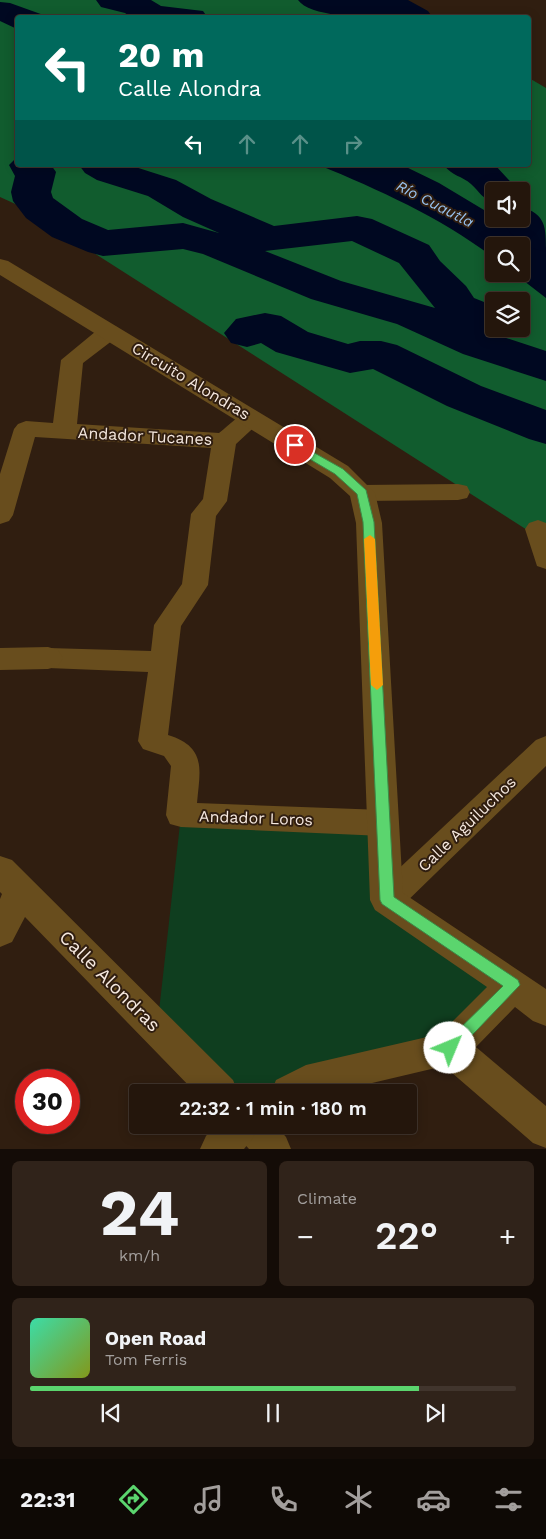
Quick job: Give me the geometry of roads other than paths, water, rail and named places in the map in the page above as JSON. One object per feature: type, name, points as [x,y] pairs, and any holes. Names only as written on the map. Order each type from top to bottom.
[{"type":"street","name":"Circuito Alondras","points":[[0,266],[339,472],[362,493]]},
{"type":"street","name":"Andador Tucanes","points":[[109,332],[72,360],[64,431],[224,441]]},
{"type":"street","points":[[0,659],[48,658],[163,662],[168,625],[195,585],[204,514],[215,501],[224,441],[251,418]]},
{"type":"street","points":[[0,515],[26,429],[64,431]]},
{"type":"street","points":[[458,492],[362,493],[369,522],[387,900],[513,985],[546,1010]]},
{"type":"street","points":[[538,529],[546,560]]},
{"type":"street","name":"Andador Loros","points":[[163,662],[152,741],[174,748],[186,764],[181,815],[383,823]]},
{"type":"street","name":"Calle Aguiluchos","points":[[387,900],[546,748]]},
{"type":"street","points":[[0,932],[10,880]]},
{"type":"street","name":"Calle Alondras","points":[[10,880],[212,1084]]},
{"type":"street","points":[[303,1084],[450,1048],[513,985]]},
{"type":"street","points":[[450,1048],[545,1127]]},
{"type":"street","points":[[218,1149],[232,1134]]},
{"type":"street","points":[[259,1134],[273,1149]]},
{"type":"water","points":[[0,2],[10,3],[43,15],[15,15],[15,28],[0,21]]},
{"type":"water","name":"Río Cuautla","points":[[324,167],[406,167],[439,183],[485,211],[485,227],[512,227],[529,237],[485,237],[485,252],[453,230],[387,195]]},
{"type":"water","points":[[530,237],[546,247],[546,298],[525,282],[530,282]]},
{"type":"waterway","points":[[113,0],[137,6],[151,15]]},
{"type":"waterway","points":[[315,0],[332,5],[396,7],[411,15]]},
{"type":"waterway","points":[[29,167],[36,172],[31,192],[33,201],[40,209],[67,228],[103,243],[183,236],[218,245],[264,266],[326,290],[413,315],[479,344],[546,367]]},
{"type":"waterway","points":[[102,167],[111,172],[162,188],[197,208],[269,239],[357,228],[414,254],[425,270],[450,295],[456,307],[485,318]]},
{"type":"waterway","points":[[468,167],[484,175],[491,182]]},
{"type":"waterway","points":[[527,227],[530,231],[546,239]]},
{"type":"waterway","points":[[247,333],[252,329],[265,326],[292,342],[350,359],[360,355],[381,355],[464,396],[546,428]]}]
